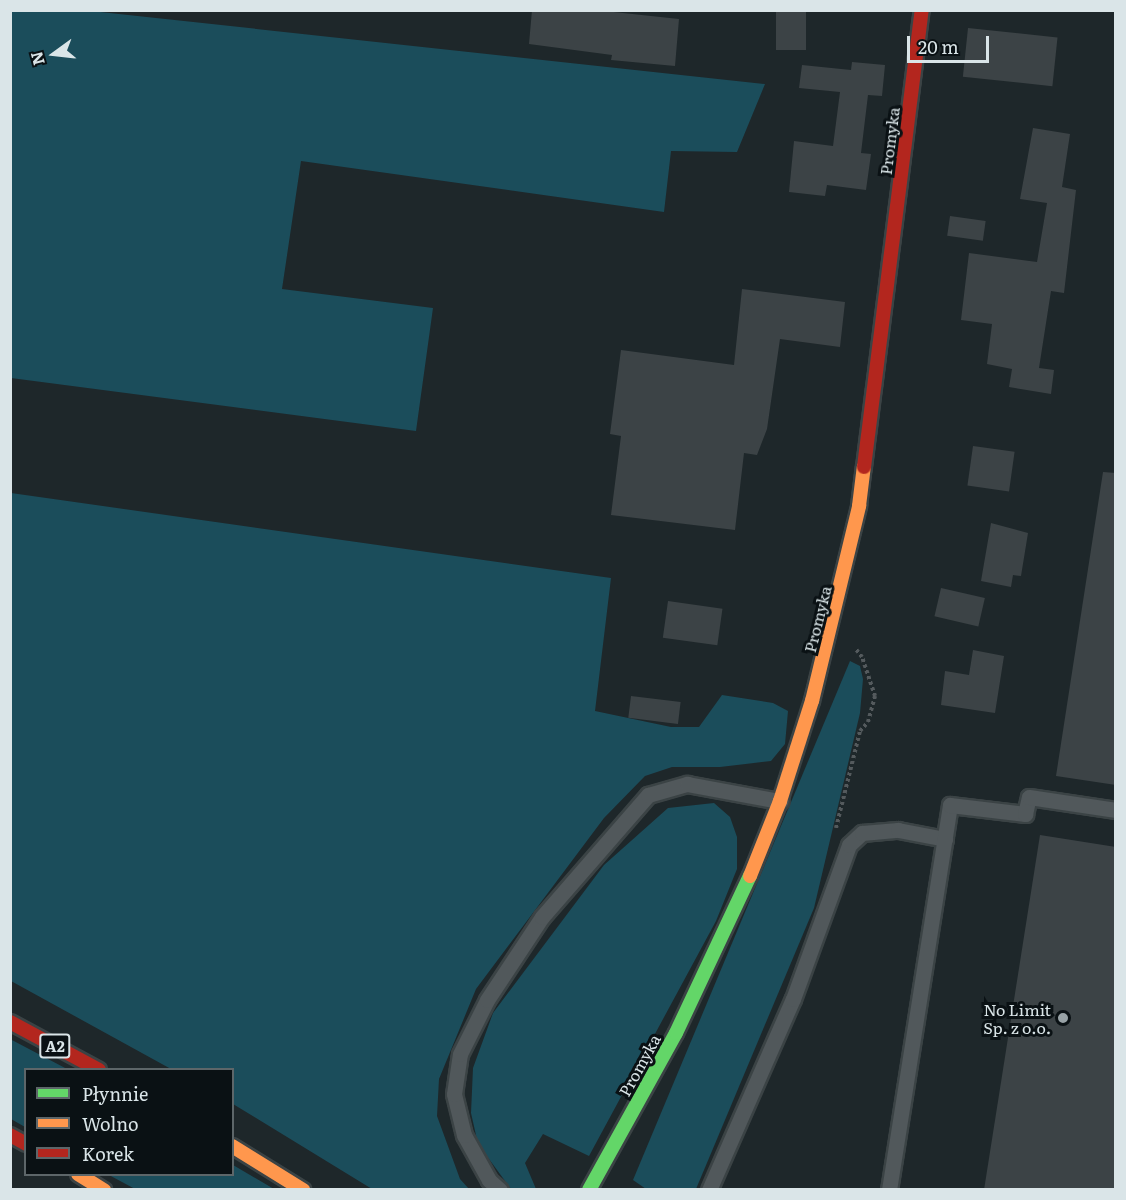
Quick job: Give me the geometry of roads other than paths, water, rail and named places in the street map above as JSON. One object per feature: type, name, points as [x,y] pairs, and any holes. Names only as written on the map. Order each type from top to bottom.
[{"type":"main road","name":"Promyka","points":[[590,1190],[676,1033],[738,906],[780,801],[821,667],[860,506],[922,10]]},
{"type":"main road","name":"A2","points":[[10,1022],[95,1068]]},
{"type":"main road","points":[[10,1135],[24,1143]]},
{"type":"main road","points":[[234,1147],[303,1190]]},
{"type":"main road","points":[[81,1176],[104,1190]]},
{"type":"lane","points":[[500,1190],[489,1180],[464,1135],[454,1094],[460,1054],[488,1000],[542,917],[648,795],[687,784],[780,801]]},
{"type":"lane","points":[[889,1190],[951,805],[1025,814],[1029,797],[1116,810]]},
{"type":"lane","points":[[709,1190],[793,999],[849,845],[862,833],[898,830],[945,839]]},
{"type":"place","name":"No Limit Sp. z o.o.","points":[[1063,1018]]}]
